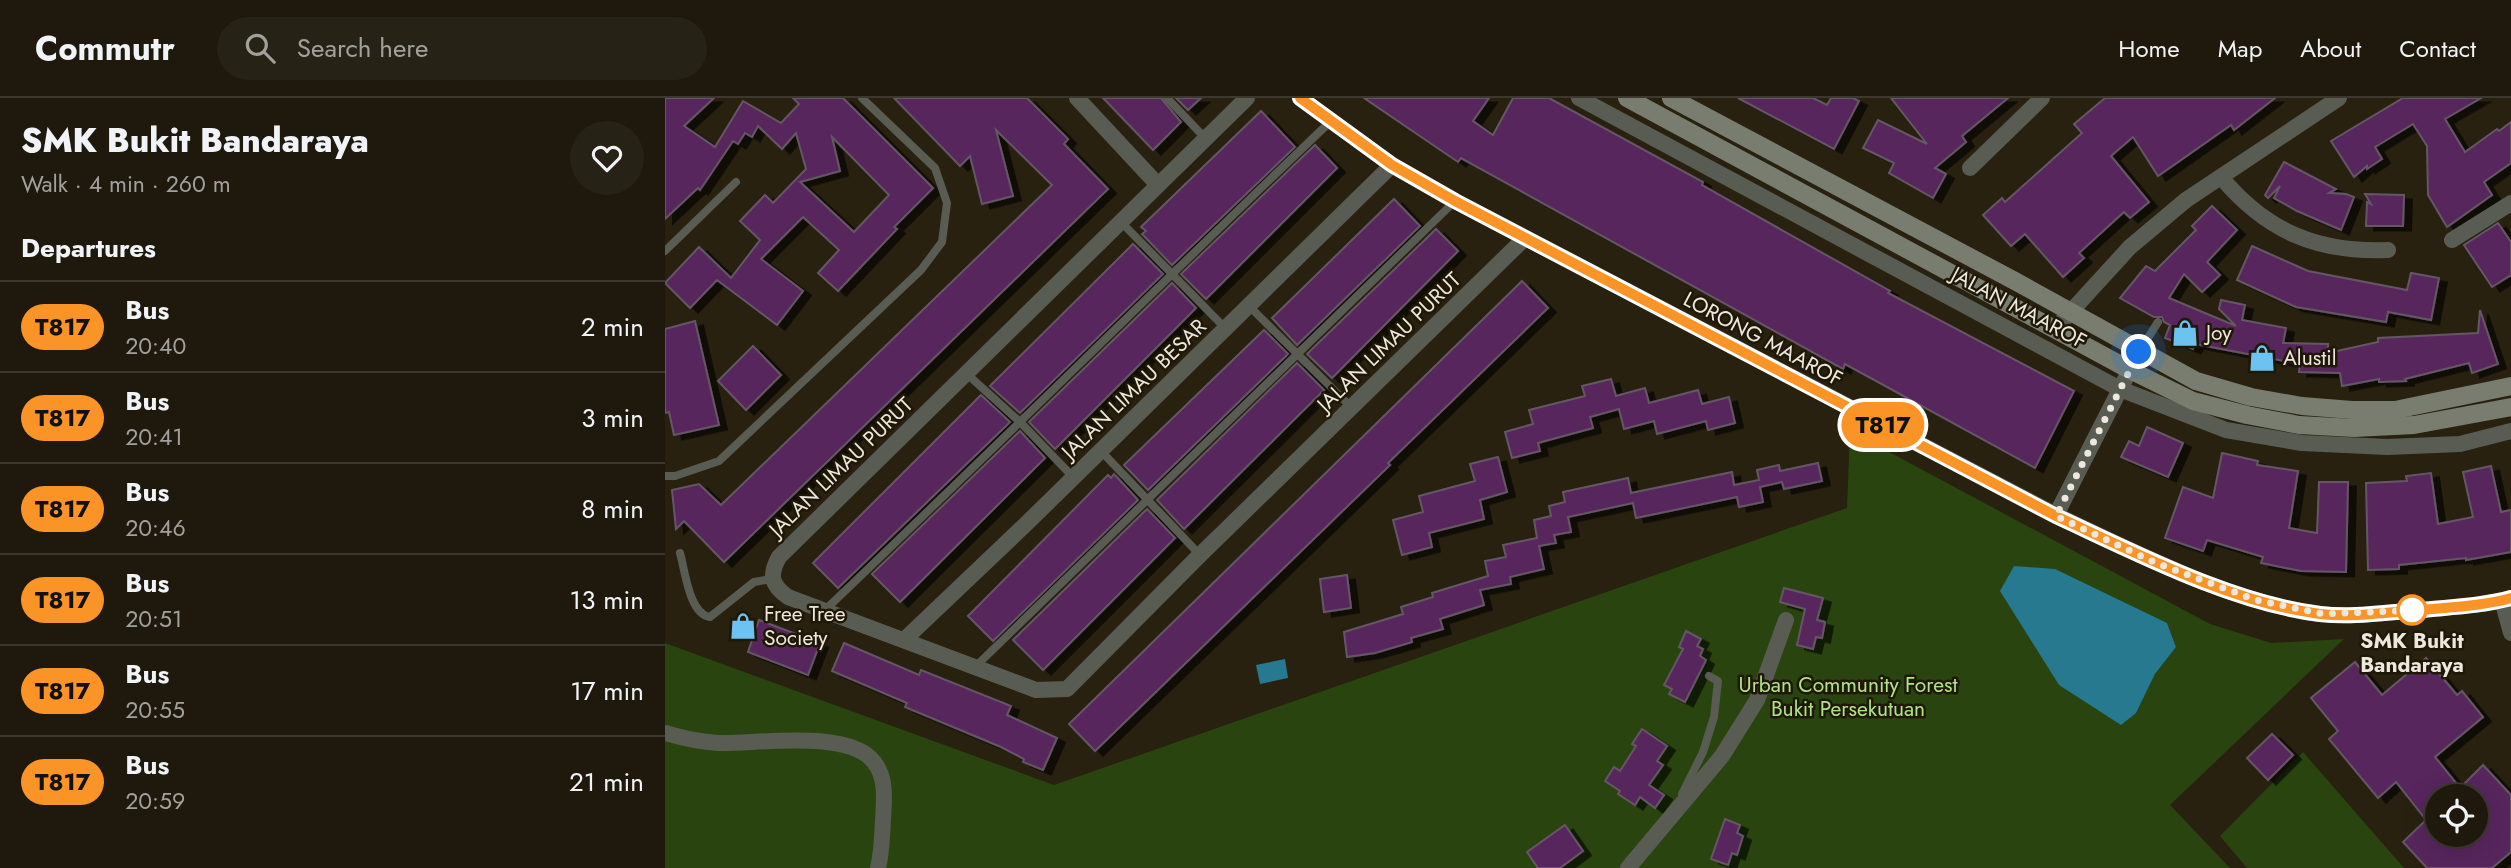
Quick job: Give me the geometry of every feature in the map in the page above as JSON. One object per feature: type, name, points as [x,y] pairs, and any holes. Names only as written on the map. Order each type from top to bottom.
[{"type":"main road","name":"JALAN MAAROF","points":[[1627,98],[2130,370],[2193,401],[2298,425],[2354,428],[2414,425],[2511,407]]},
{"type":"main road","name":"JALAN MAAROF","points":[[1671,98],[2196,381],[2251,397],[2302,406],[2352,410],[2395,410],[2498,391],[2511,386]]},
{"type":"street","points":[[1077,98],[1159,185]]},
{"type":"street","name":"JALAN LIMAU PURUT","points":[[1247,98],[779,557],[771,579],[778,590],[788,597],[1036,690],[1067,689],[1200,555],[1525,238]]},
{"type":"street","name":"LORONG MAAROF","points":[[1300,98],[1392,165],[1455,201],[2056,516],[2156,563],[2256,600],[2323,614],[2374,614],[2506,599]]},
{"type":"street","name":"JALAN MAAROF","points":[[1579,98],[2120,389],[2227,430],[2302,443],[2387,447],[2460,444],[2511,431]]},
{"type":"street","points":[[1970,168],[2042,98]]},
{"type":"street","points":[[2055,329],[2130,247],[2186,200],[2339,98]]},
{"type":"street","name":"JALAN LIMAU BESAR","points":[[904,640],[1074,478],[1392,165]]},
{"type":"street","points":[[2221,177],[2249,208],[2285,231],[2314,243],[2345,250],[2388,250]]},
{"type":"street","points":[[2452,240],[2511,202]]},
{"type":"street","points":[[2056,516],[2139,352]]},
{"type":"street","points":[[2506,599],[2511,633]]},
{"type":"street","points":[[1628,868],[1722,756],[1757,700],[1786,620]]},
{"type":"street","points":[[665,733],[716,743],[822,742],[852,747],[865,754],[875,763],[883,780],[881,855],[878,868]]},
{"type":"lane","points":[[665,476],[675,476],[719,461],[921,270],[942,242],[947,204],[935,168],[862,98]]},
{"type":"lane","points":[[1167,98],[1206,139]]},
{"type":"lane","points":[[825,610],[1332,120]]},
{"type":"lane","points":[[665,251],[736,182]]},
{"type":"lane","points":[[974,667],[1455,201]]},
{"type":"lane","points":[[1121,222],[1226,329]]},
{"type":"lane","points":[[1249,306],[1352,408]]},
{"type":"lane","points":[[2139,352],[2158,322]]},
{"type":"lane","points":[[967,374],[1021,423],[1074,478]]},
{"type":"lane","points":[[1101,451],[1200,555]]},
{"type":"lane","points":[[680,552],[693,603],[699,613],[705,616],[710,617],[754,582],[771,579]]},
{"type":"lane","points":[[1672,816],[1703,751],[1714,717],[1718,681],[1709,676]]},
{"type":"green space","name":"Urban Community Forest Bukit Persekutuan","points":[[1850,431],[2210,624],[2271,643],[2344,639],[2170,805],[2230,868],[665,868],[665,643],[1054,785],[1847,508]],"holes":[[[2114,599],[2167,623],[2176,647],[2155,674],[2136,713]]]},
{"type":"green space","points":[[2303,752],[2404,868],[2247,868],[2220,836]]},
{"type":"water","points":[[2014,566],[2055,569],[2167,623],[2176,647],[2155,674],[2136,713],[2121,725],[2059,685],[2000,591]]},
{"type":"water","points":[[1285,659],[1288,678],[1260,684],[1256,665]]},
{"type":"building","points":[[665,98],[714,98],[684,126],[715,147],[743,101],[781,123],[799,104],[793,98],[843,98],[933,188],[894,227],[897,229],[838,291],[818,273],[839,250],[803,217],[761,259],[803,291],[777,325],[717,280],[690,308],[665,283],[699,247],[731,278],[760,240],[740,221],[765,195],[773,203],[806,169],[796,133],[782,149],[758,126],[752,137],[745,133],[738,144],[733,141],[700,190],[698,188],[665,219]],"holes":[[[832,137],[889,195],[854,232],[800,182],[840,171]]]},
{"type":"building","points":[[894,98],[1027,98],[1068,139],[1064,144],[1108,189],[724,562],[684,521],[676,529],[672,490],[699,484],[721,505],[1052,185],[996,130],[1013,196],[982,204],[970,156],[960,166]]},
{"type":"building","points":[[1103,98],[1161,98],[1181,122],[1153,150]]},
{"type":"building","points":[[1176,98],[1201,98],[1188,110]]},
{"type":"building","points":[[1364,98],[1489,98],[1473,121],[1493,135],[1513,98],[1549,98],[1703,182],[1702,185],[1890,291],[1888,293],[2074,391],[2035,468],[1845,364],[1843,369],[1461,158],[1458,162]]},
{"type":"building","points":[[1738,98],[1813,98],[1827,105],[1831,98],[1853,98],[1859,101],[1834,149]]},
{"type":"building","points":[[1891,98],[2008,98],[1962,136],[1966,142],[1935,168],[1946,174],[1933,198],[1889,173],[1894,163],[1863,148],[1878,120],[1927,144]]},
{"type":"building","points":[[2105,98],[2275,98],[2234,130],[2231,125],[2158,176],[2133,137],[2111,156],[2149,202],[2130,218],[2124,212],[2079,253],[2084,258],[2063,277],[2025,234],[2011,246],[1983,215],[2002,198],[2005,202],[2082,133],[2074,124]]},
{"type":"building","points":[[2403,98],[2481,98],[2445,119],[2465,152],[2511,122],[2511,163],[2484,182],[2492,195],[2447,227],[2428,195],[2427,146],[2413,124],[2375,147],[2382,159],[2367,169],[2367,166],[2354,177],[2331,141]]},
{"type":"building","points":[[1261,111],[1295,147],[1172,265],[1142,234],[1146,231],[1141,227]]},
{"type":"building","points":[[1315,145],[1337,168],[1206,299],[1181,274]]},
{"type":"building","points":[[2284,162],[2336,189],[2329,193],[2354,197],[2341,230],[2274,198],[2280,186],[2268,198],[2265,195]]},
{"type":"building","points":[[2365,194],[2404,195],[2403,226],[2366,226],[2367,202],[2371,204]]},
{"type":"building","points":[[1394,199],[1420,226],[1297,345],[1272,318]]},
{"type":"building","points":[[2212,206],[2237,230],[2207,262],[2220,275],[2202,292],[2184,274],[2169,298],[2236,326],[2219,309],[2221,300],[2245,305],[2242,320],[2286,328],[2283,343],[2328,344],[2328,353],[2378,342],[2378,338],[2478,333],[2480,310],[2498,364],[2472,373],[2469,363],[2405,379],[2406,381],[2379,382],[2379,379],[2342,386],[2340,373],[2299,372],[2300,364],[2195,344],[2193,349],[2165,338],[2170,325],[2164,322],[2162,317],[2154,317],[2120,298],[2146,266],[2155,271],[2196,230],[2192,226]]},
{"type":"building","points":[[2498,223],[2511,242],[2511,275],[2492,287],[2464,245]]},
{"type":"building","points":[[1436,229],[1458,251],[1332,378],[1307,354]]},
{"type":"building","points":[[1133,244],[1163,274],[1020,413],[990,386]]},
{"type":"building","points":[[2252,246],[2308,271],[2407,290],[2411,273],[2439,278],[2431,320],[2388,312],[2386,322],[2296,307],[2237,280]]},
{"type":"building","points":[[1522,281],[1548,308],[1095,751],[1069,724]]},
{"type":"building","points":[[1172,283],[1196,308],[1055,449],[1029,422]]},
{"type":"building","points":[[695,321],[719,425],[674,435],[669,412],[665,413],[665,329]]},
{"type":"building","points":[[1264,330],[1288,354],[1148,490],[1124,465]]},
{"type":"building","points":[[753,346],[781,375],[746,410],[718,381]]},
{"type":"building","points":[[1297,363],[1324,390],[1184,529],[1157,500]]},
{"type":"building","points":[[1611,379],[1616,396],[1645,388],[1649,403],[1698,390],[1702,404],[1729,397],[1735,423],[1708,430],[1706,421],[1657,434],[1654,421],[1624,429],[1619,409],[1590,417],[1593,428],[1538,443],[1540,451],[1512,458],[1505,432],[1533,424],[1529,410],[1585,396],[1582,386]]},
{"type":"building","points":[[981,395],[1010,422],[838,588],[813,563]]},
{"type":"building","points":[[2147,427],[2183,443],[2168,477],[2121,457],[2129,441],[2139,446]]},
{"type":"building","points":[[1020,431],[1045,458],[900,602],[872,574]]},
{"type":"building","points":[[2222,453],[2258,461],[2257,465],[2298,471],[2289,528],[2317,533],[2319,482],[2348,482],[2346,572],[2301,571],[2261,563],[2263,557],[2207,540],[2203,551],[2165,538],[2183,487],[2213,498]]},
{"type":"building","points":[[1498,457],[1507,492],[1480,500],[1484,519],[1429,533],[1432,547],[1402,555],[1393,520],[1423,512],[1419,496],[1475,481],[1470,464]]},
{"type":"building","points":[[1818,463],[1822,481],[1784,489],[1782,482],[1760,487],[1763,502],[1739,507],[1737,497],[1636,518],[1633,503],[1568,517],[1571,532],[1554,535],[1556,543],[1539,546],[1544,569],[1510,577],[1511,584],[1480,590],[1484,605],[1440,619],[1443,629],[1411,638],[1412,642],[1375,653],[1347,657],[1344,632],[1403,614],[1401,607],[1433,597],[1432,593],[1488,576],[1485,561],[1506,557],[1503,545],[1537,538],[1534,520],[1551,516],[1549,506],[1565,502],[1563,492],[1628,478],[1631,493],[1732,472],[1734,485],[1759,480],[1757,470],[1779,465],[1780,471]]},
{"type":"building","points":[[2491,466],[2501,512],[2511,510],[2511,552],[2466,560],[2399,565],[2399,569],[2368,570],[2366,483],[2407,481],[2406,476],[2431,473],[2438,524],[2473,517],[2463,472]]},
{"type":"building","points":[[1114,474],[1138,500],[993,641],[968,616],[1108,475],[1111,478]]},
{"type":"building","points":[[1147,509],[1175,538],[1043,670],[1013,640]]},
{"type":"building","points":[[1347,575],[1351,608],[1324,612],[1320,579]]},
{"type":"building","points":[[1784,588],[1823,598],[1817,620],[1825,622],[1822,638],[1816,637],[1813,649],[1797,645],[1805,609],[1780,602]]},
{"type":"building","points":[[759,620],[820,643],[808,675],[748,652]]},
{"type":"building","points":[[1686,631],[1701,639],[1697,646],[1703,649],[1700,656],[1706,660],[1685,702],[1669,694],[1672,689],[1664,685],[1683,649],[1679,647]]},
{"type":"building","points":[[844,643],[919,675],[921,670],[1011,706],[1007,715],[1057,738],[1043,770],[1023,762],[1024,759],[1001,747],[905,707],[907,703],[832,671]]},
{"type":"building","points":[[2426,658],[2457,695],[2462,691],[2483,717],[2435,757],[2457,784],[2425,784],[2425,819],[2396,782],[2378,798],[2329,739],[2338,731],[2311,698],[2355,662],[2382,695]]},
{"type":"building","points":[[1642,729],[1667,746],[1657,761],[1663,765],[1649,785],[1664,795],[1655,808],[1640,797],[1635,805],[1605,781],[1614,767],[1620,771],[1636,746],[1632,744]]},
{"type":"building","points":[[2272,734],[2293,755],[2268,780],[2247,758]]},
{"type":"building","points":[[2483,765],[2511,795],[2511,852],[2492,868],[2427,868],[2403,842],[2425,821],[2425,847],[2488,847],[2488,784],[2464,784]]},
{"type":"building","points":[[1725,819],[1740,825],[1737,833],[1743,836],[1737,855],[1732,853],[1728,865],[1711,859]]},
{"type":"building","points":[[1565,825],[1583,851],[1560,868],[1538,868],[1527,852]]},
{"type":"bus line","name":"T817","points":[[1300,98],[1392,165],[1455,201],[2056,516],[2156,563],[2256,600],[2323,614],[2374,614],[2465,606],[2511,598]]},
{"type":"place","name":"Joy","points":[[2185,333]]},
{"type":"place","name":"Alustil","points":[[2262,358]]},
{"type":"place","name":"SMK Bukit Bandaraya","points":[[2412,610]]},
{"type":"place","name":"Free Tree Society","points":[[743,626]]},
{"type":"route","points":[[2139,352],[2056,516],[2156,563],[2256,600],[2323,614],[2374,614],[2419,610],[2412,610]]}]
